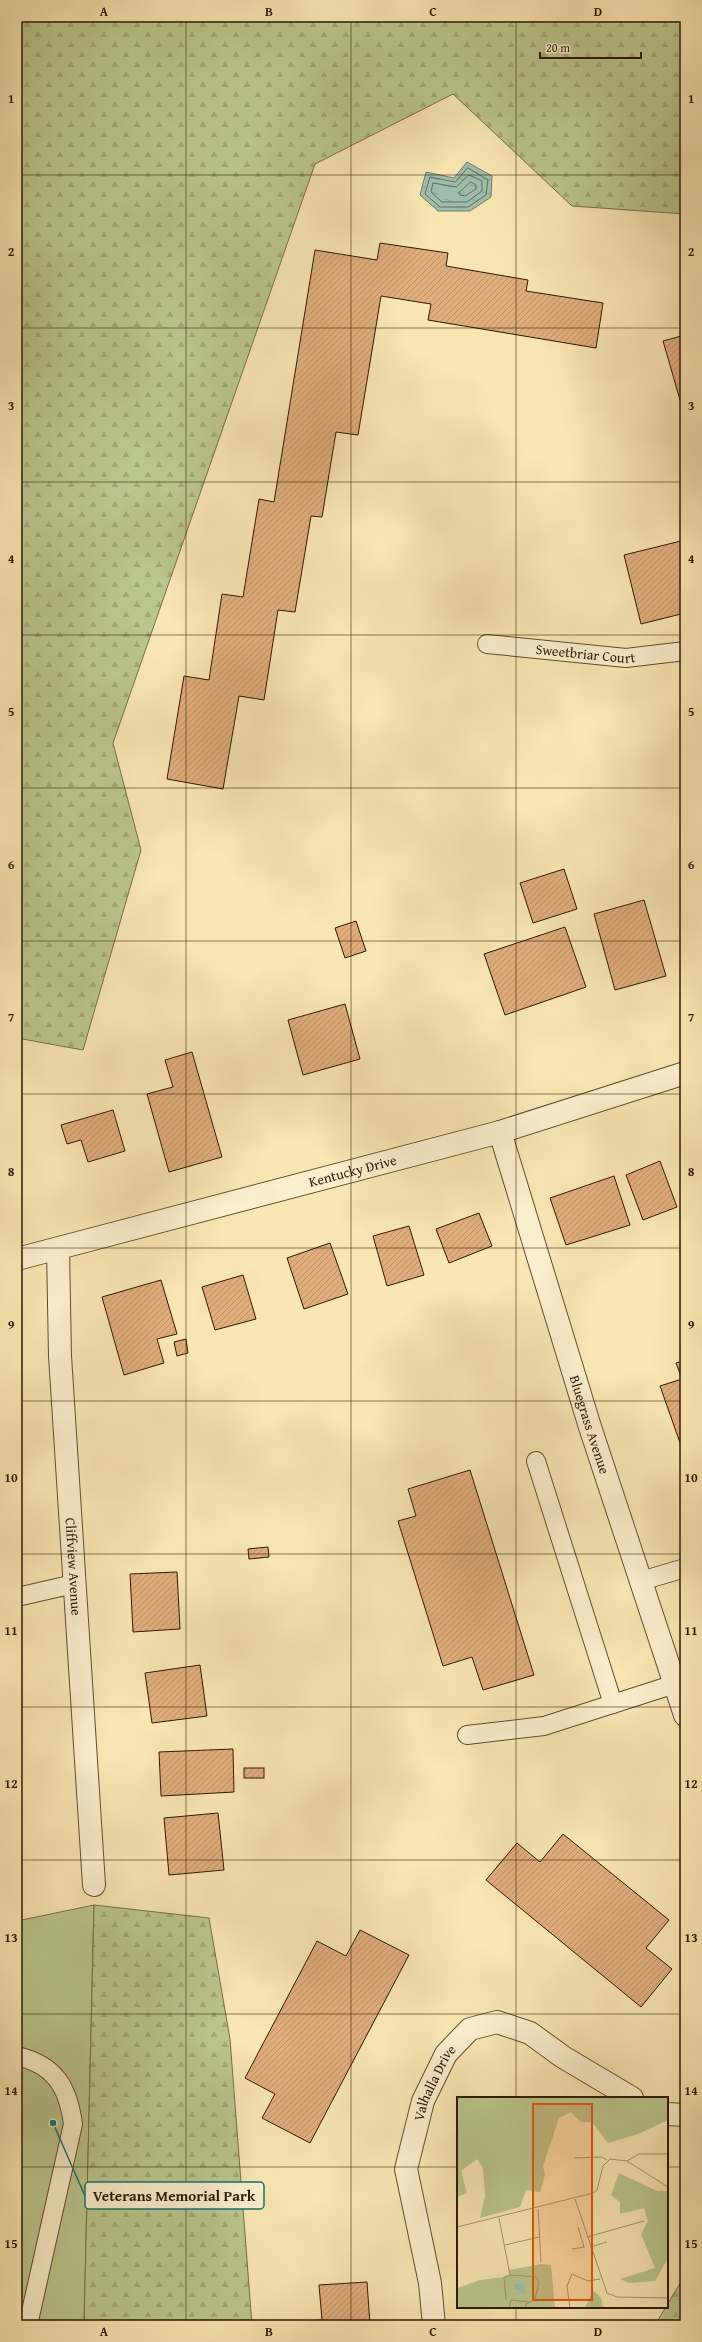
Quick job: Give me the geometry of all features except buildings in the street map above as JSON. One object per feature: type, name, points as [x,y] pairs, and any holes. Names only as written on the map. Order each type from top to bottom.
[{"type":"street","name":"Kentucky Drive","points":[[17,1258],[58,1249],[500,1132],[685,1073]]},
{"type":"street","name":"Bluegrass Avenue","points":[[500,1132],[590,1427],[684,1711]]},
{"type":"street","name":"Cliffview Avenue","points":[[58,1249],[60,1356],[94,1885]]},
{"type":"street","name":"Valhalla Drive","points":[[434,2325],[430,2283],[406,2169],[423,2101],[446,2054],[470,2029],[497,2022],[530,2033],[563,2057],[630,2097]]},
{"type":"street","points":[[668,2114],[685,2115]]},
{"type":"lane","name":"Sweetbriar Court","points":[[487,644],[626,658],[685,652]]},
{"type":"lane","points":[[536,1461],[613,1704]]},
{"type":"lane","points":[[641,1581],[685,1568]]},
{"type":"lane","points":[[17,1597],[74,1584]]},
{"type":"lane","points":[[466,1735],[544,1726],[675,1684]]},
{"type":"lane","points":[[17,2056],[34,2060],[50,2070],[63,2089],[70,2104],[73,2124],[28,2325]]},
{"type":"green space","points":[[17,17],[685,17],[685,214],[572,206],[453,94],[315,164],[113,743],[141,850],[83,1050],[17,1038]]},
{"type":"green space","points":[[94,1905],[84,2325],[17,2325],[17,1921]]},
{"type":"green space","points":[[94,1905],[209,1918],[230,2039],[252,2325],[84,2325]]},
{"type":"green space","points":[[685,2275],[685,2325],[655,2325],[665,2308],[668,2308],[668,2303]]},
{"type":"water","points":[[467,162],[492,176],[491,197],[470,211],[438,211],[420,195],[426,172],[454,178]]},
{"type":"place","name":"Veterans Memorial Park","points":[[53,2123]]}]
